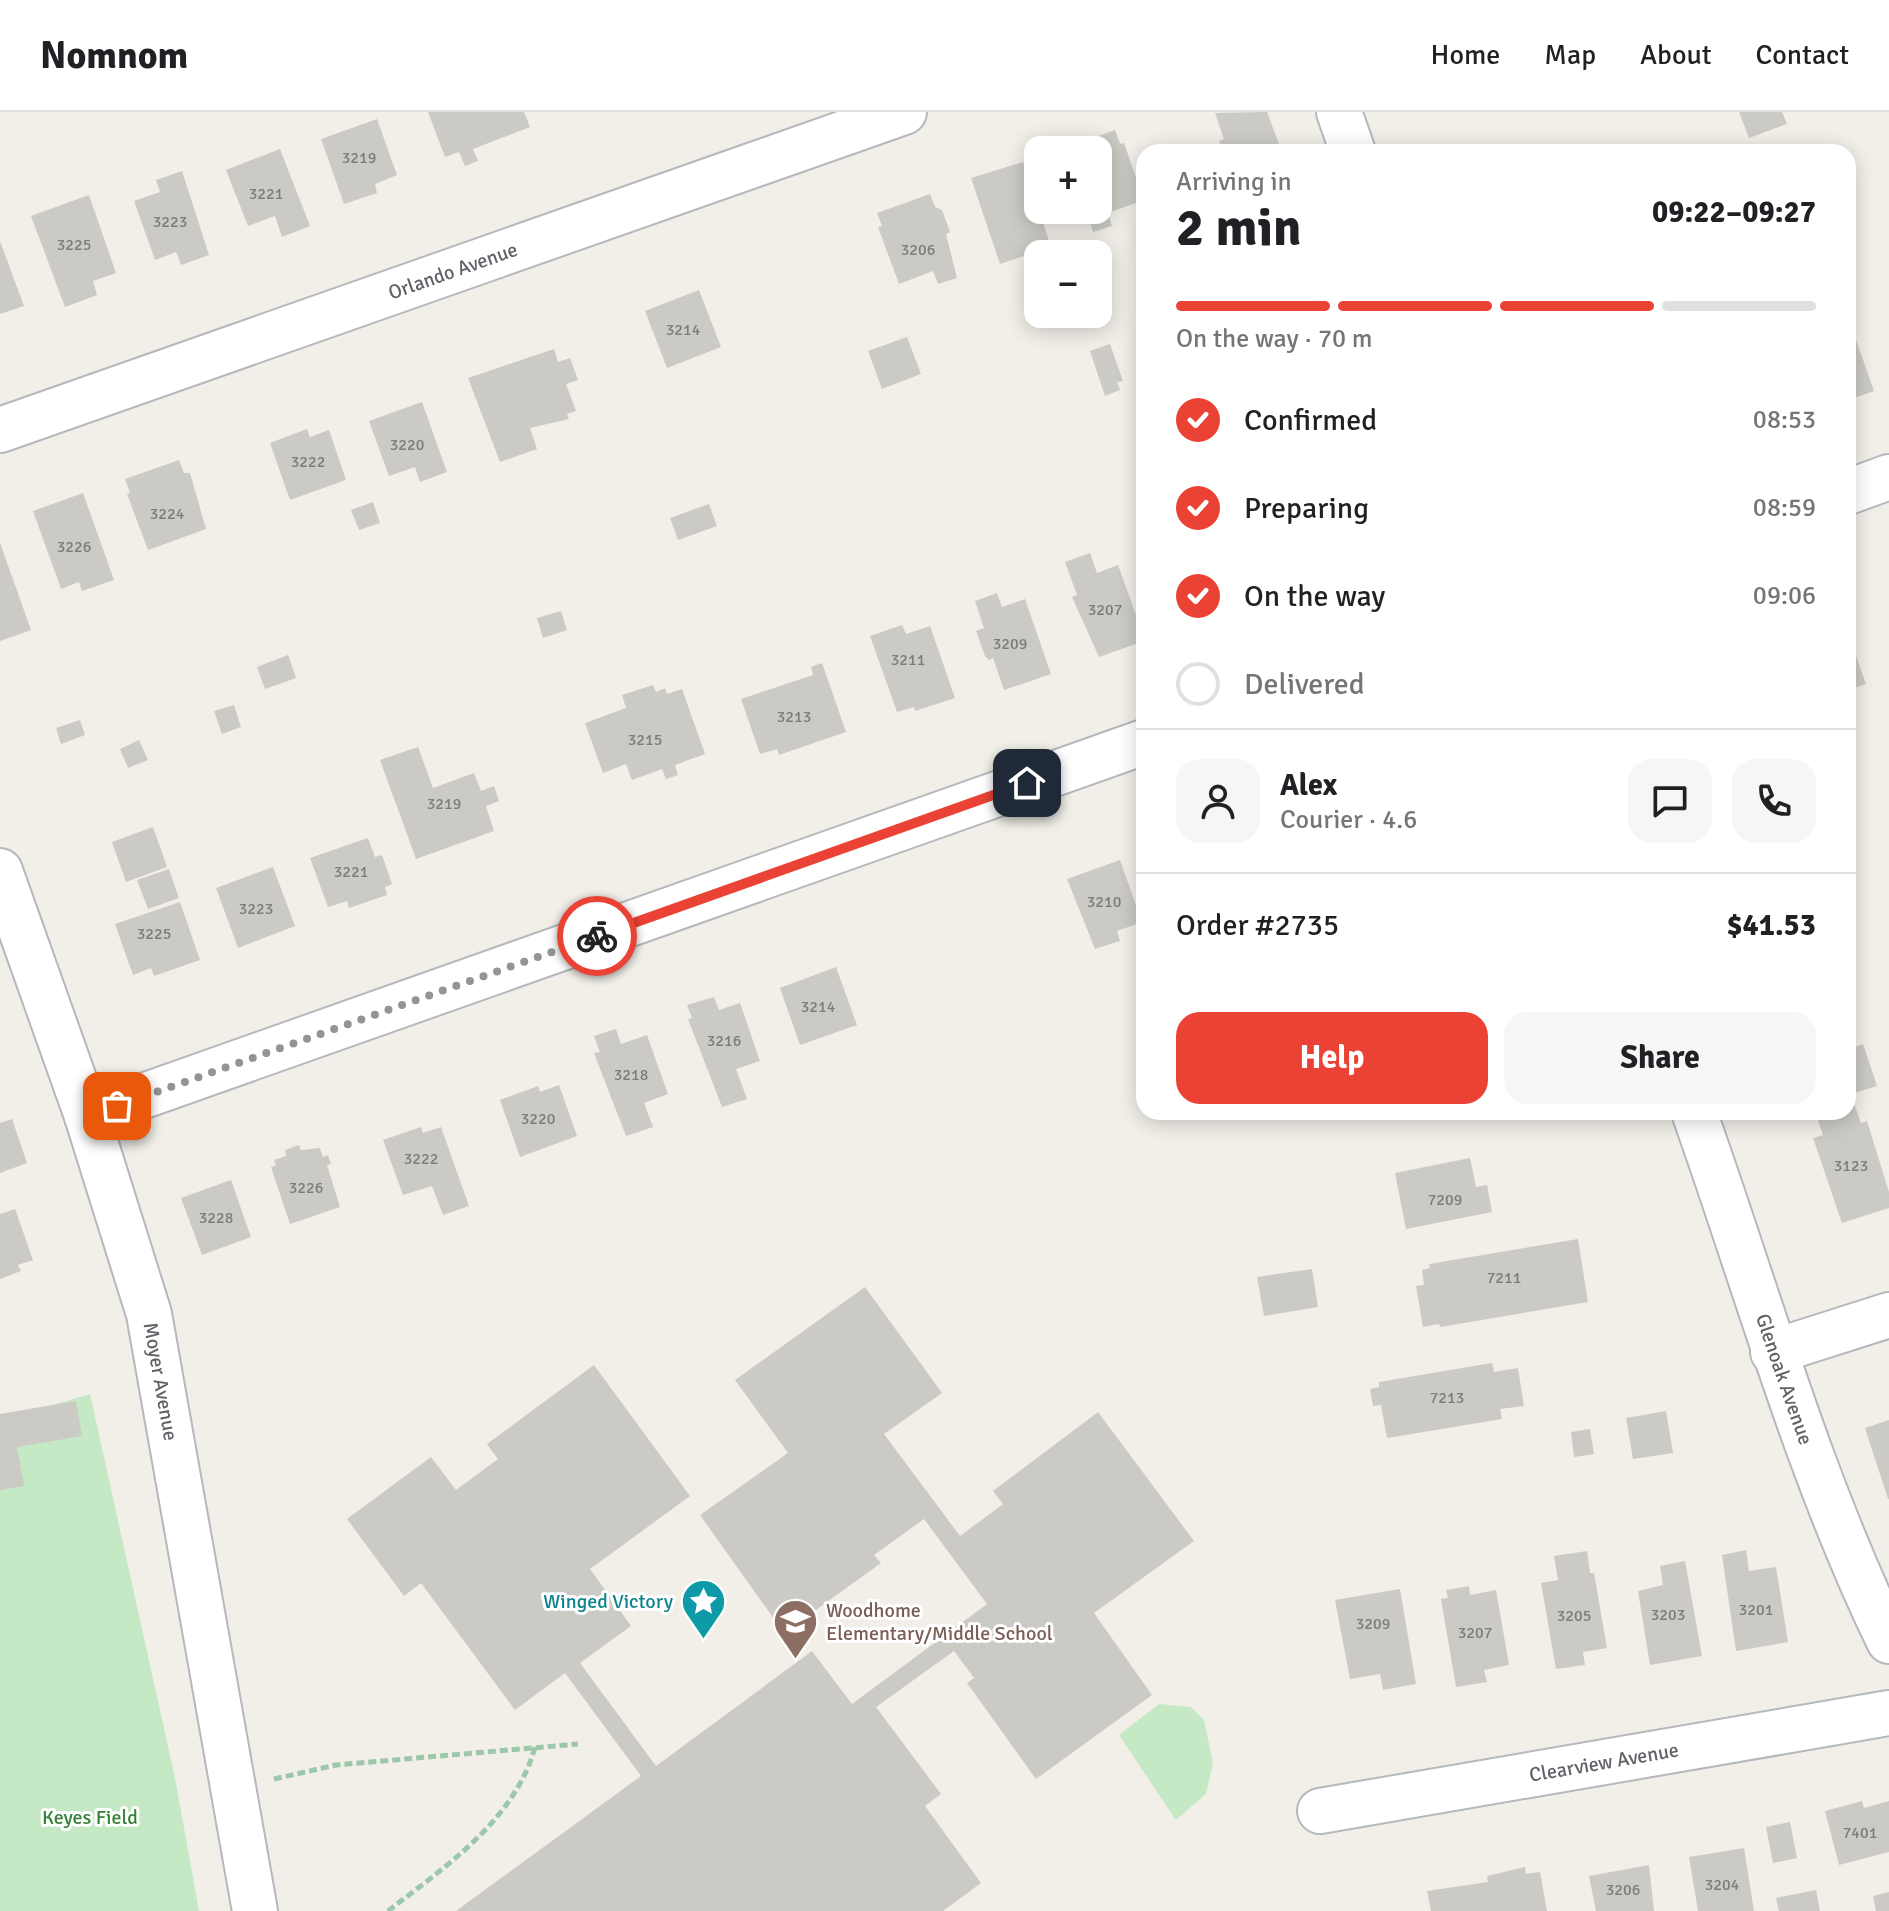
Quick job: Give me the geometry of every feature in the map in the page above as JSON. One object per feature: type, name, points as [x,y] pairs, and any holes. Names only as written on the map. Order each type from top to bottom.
[{"type":"street","name":"Orlando Avenue","points":[[0,430],[904,112]]},
{"type":"street","points":[[1339,112],[1350,144]]},
{"type":"street","points":[[1856,489],[1889,477]]},
{"type":"street","points":[[87,1116],[1136,745]]},
{"type":"street","name":"Moyer Avenue","points":[[0,871],[87,1116],[149,1314],[255,1911]]},
{"type":"street","name":"Glenoak Avenue","points":[[1697,1120],[1773,1352],[1836,1522],[1889,1641]]},
{"type":"street","points":[[1773,1352],[1889,1315]]},
{"type":"street","name":"Clearview Avenue","points":[[1320,1811],[1889,1713]]},
{"type":"path","points":[[234,1789],[336,1765],[578,1744]]},
{"type":"path","points":[[388,1911],[447,1866],[490,1824],[527,1775],[535,1747]]},
{"type":"green space","name":"Keyes Field","points":[[90,1394],[175,1778],[199,1911],[0,1911],[0,1421]]},
{"type":"green space","points":[[1159,1704],[1191,1707],[1204,1720],[1213,1763],[1206,1794],[1176,1820],[1119,1735]]},
{"type":"building","points":[[428,112],[524,112],[530,127],[473,149],[478,161],[465,166],[459,152],[445,157]]},
{"type":"building","points":[[1267,112],[1279,144],[1220,144],[1219,141],[1224,139],[1215,113]]},
{"type":"building","points":[[1739,112],[1782,112],[1787,124],[1749,138]]},
{"type":"building","points":[[377,119],[397,175],[375,184],[377,193],[344,204],[321,139]]},
{"type":"building","points":[[1115,130],[1120,144],[1124,143],[1136,177],[1136,203],[1112,212],[1112,136],[1099,136]]},
{"type":"building","points":[[280,149],[310,226],[282,237],[275,216],[248,226],[226,170]]},
{"type":"building","points":[[1023,162],[1024,224],[1043,224],[1049,240],[1024,240],[1024,256],[1000,264],[971,178]]},
{"type":"building","points":[[182,171],[209,255],[181,265],[176,252],[155,260],[134,201],[160,192],[156,180]]},
{"type":"building","points":[[930,194],[935,207],[942,210],[950,232],[946,234],[957,278],[938,284],[933,271],[899,284],[878,227],[882,226],[877,213]]},
{"type":"building","points":[[89,195],[116,273],[93,281],[97,295],[65,307],[31,216]]},
{"type":"building","points":[[1090,224],[1111,224],[1112,226],[1093,232]]},
{"type":"building","points":[[0,241],[24,306],[0,314]]},
{"type":"building","points":[[699,290],[721,347],[667,368],[645,311]]},
{"type":"building","points":[[907,337],[921,374],[882,389],[868,351]]},
{"type":"building","points":[[1856,340],[1874,391],[1856,397]]},
{"type":"building","points":[[1110,344],[1123,381],[1117,382],[1120,390],[1105,396],[1090,351]]},
{"type":"building","points":[[554,349],[558,362],[570,358],[578,380],[566,384],[576,411],[567,414],[569,419],[530,428],[537,449],[500,462],[468,378]]},
{"type":"building","points":[[422,402],[447,472],[420,482],[415,467],[389,476],[369,421]]},
{"type":"building","points":[[307,429],[310,437],[329,430],[346,480],[290,500],[270,443]]},
{"type":"building","points":[[179,460],[184,473],[190,473],[206,529],[148,550],[127,494],[130,493],[125,479]]},
{"type":"building","points":[[83,493],[114,580],[82,591],[79,582],[61,589],[33,511]]},
{"type":"building","points":[[373,502],[380,523],[359,530],[351,510]]},
{"type":"building","points":[[709,504],[717,526],[678,540],[670,518]]},
{"type":"building","points":[[0,543],[31,630],[0,641]]},
{"type":"building","points":[[1090,553],[1097,573],[1118,565],[1136,615],[1136,644],[1099,657],[1072,597],[1077,595],[1065,562]]},
{"type":"building","points":[[997,593],[1002,607],[1025,599],[1051,674],[1004,690],[993,658],[989,660],[985,656],[976,631],[984,628],[975,601]]},
{"type":"building","points":[[561,611],[567,630],[543,638],[537,618]]},
{"type":"building","points":[[902,625],[906,634],[930,626],[955,698],[915,711],[914,707],[897,712],[870,636]]},
{"type":"building","points":[[288,655],[296,678],[265,689],[257,667]]},
{"type":"building","points":[[1856,656],[1866,684],[1856,687]]},
{"type":"building","points":[[822,663],[846,732],[779,755],[777,749],[760,754],[741,699],[813,675],[811,667]]},
{"type":"building","points":[[653,685],[656,692],[665,688],[667,694],[682,689],[705,754],[675,765],[678,775],[666,779],[662,769],[632,780],[626,764],[603,773],[585,723],[626,708],[622,695]]},
{"type":"building","points":[[234,705],[241,727],[222,734],[214,711]]},
{"type":"building","points":[[80,720],[85,735],[61,744],[56,728]]},
{"type":"building","points":[[139,740],[148,760],[128,768],[120,749]]},
{"type":"building","points":[[418,747],[433,788],[474,773],[481,791],[494,786],[499,801],[486,806],[494,831],[416,859],[380,760]]},
{"type":"building","points":[[153,827],[167,867],[126,882],[112,842]]},
{"type":"building","points":[[368,838],[375,857],[382,855],[392,884],[385,887],[387,895],[349,908],[347,901],[328,907],[310,858]]},
{"type":"building","points":[[1120,860],[1136,905],[1136,924],[1117,931],[1120,941],[1095,949],[1067,879]]},
{"type":"building","points":[[273,867],[295,926],[238,948],[216,888]]},
{"type":"building","points":[[169,869],[179,898],[148,909],[137,880]]},
{"type":"building","points":[[180,902],[200,960],[154,976],[151,968],[133,975],[115,924]]},
{"type":"building","points":[[836,967],[857,1025],[800,1045],[780,988]]},
{"type":"building","points":[[714,997],[719,1010],[740,1003],[760,1061],[736,1069],[747,1099],[722,1107],[688,1019],[692,1018],[687,1005]]},
{"type":"building","points":[[616,1029],[621,1044],[647,1035],[668,1094],[644,1103],[653,1127],[626,1136],[594,1053],[600,1052],[594,1036]]},
{"type":"building","points":[[1863,1044],[1877,1086],[1856,1093],[1856,1046]]},
{"type":"building","points":[[559,1085],[577,1136],[520,1157],[500,1100],[538,1086],[540,1092]]},
{"type":"building","points":[[1856,1109],[1861,1123],[1867,1121],[1889,1192],[1889,1208],[1842,1223],[1813,1138],[1823,1135],[1818,1120],[1856,1120]]},
{"type":"building","points":[[12,1119],[27,1163],[0,1173],[0,1123]]},
{"type":"building","points":[[421,1127],[423,1133],[441,1127],[469,1206],[443,1215],[432,1186],[403,1195],[383,1140]]},
{"type":"building","points":[[299,1145],[301,1150],[320,1148],[323,1157],[328,1155],[331,1164],[327,1165],[340,1207],[290,1224],[271,1167],[276,1165],[274,1160],[286,1156],[285,1150]]},
{"type":"building","points":[[1470,1158],[1476,1187],[1487,1185],[1492,1212],[1406,1229],[1395,1173]]},
{"type":"building","points":[[231,1180],[251,1237],[202,1255],[181,1198]]},
{"type":"building","points":[[15,1209],[33,1260],[18,1265],[21,1271],[0,1279],[0,1214]]},
{"type":"building","points":[[1578,1239],[1588,1302],[1440,1327],[1439,1324],[1423,1327],[1416,1286],[1424,1285],[1422,1270],[1430,1268],[1429,1264]]},
{"type":"building","points":[[1312,1269],[1318,1307],[1264,1316],[1257,1277]]},
{"type":"building","name":"Woodhome Elementary/Middle School","points":[[865,1287],[942,1393],[884,1434],[960,1536],[1003,1504],[993,1491],[1098,1412],[1194,1541],[1094,1613],[1152,1695],[1036,1779],[967,1683],[974,1678],[954,1651],[876,1707],[941,1794],[925,1806],[981,1883],[943,1911],[456,1911],[641,1776],[565,1673],[515,1710],[421,1583],[404,1596],[347,1519],[431,1457],[456,1490],[498,1459],[487,1444],[594,1365],[690,1496],[590,1569],[631,1626],[580,1663],[656,1766],[812,1651],[852,1704],[987,1604],[924,1519],[874,1555],[881,1563],[784,1633],[700,1515],[788,1453],[735,1380]]},
{"type":"building","points":[[1492,1363],[1494,1372],[1518,1368],[1524,1406],[1500,1409],[1502,1419],[1387,1438],[1381,1405],[1373,1406],[1370,1389],[1379,1387],[1379,1382]]},
{"type":"building","points":[[76,1401],[82,1436],[17,1447],[24,1486],[0,1490],[0,1414]]},
{"type":"building","points":[[1666,1411],[1673,1453],[1633,1459],[1626,1418]]},
{"type":"building","points":[[1889,1420],[1889,1499],[1888,1499],[1865,1428]]},
{"type":"building","points":[[1590,1429],[1594,1454],[1574,1457],[1571,1432]]},
{"type":"building","points":[[1746,1550],[1749,1571],[1776,1567],[1788,1642],[1736,1651],[1722,1555]]},
{"type":"building","points":[[1587,1551],[1590,1573],[1594,1573],[1607,1648],[1583,1652],[1585,1665],[1556,1669],[1541,1583],[1558,1580],[1554,1556]]},
{"type":"building","points":[[1685,1561],[1702,1656],[1650,1665],[1638,1591],[1663,1585],[1660,1566]]},
{"type":"building","points":[[1469,1586],[1470,1595],[1496,1590],[1509,1665],[1484,1670],[1487,1682],[1456,1687],[1441,1599],[1448,1598],[1446,1590]]},
{"type":"building","points":[[1400,1589],[1416,1684],[1383,1690],[1380,1674],[1350,1679],[1335,1600]]},
{"type":"building","points":[[1862,1801],[1864,1808],[1889,1801],[1889,1852],[1839,1865],[1825,1811]]},
{"type":"building","points":[[1790,1822],[1797,1858],[1773,1863],[1766,1827]]},
{"type":"building","points":[[1744,1848],[1754,1911],[1698,1911],[1689,1857]]},
{"type":"building","points":[[1649,1865],[1654,1911],[1596,1911],[1589,1876]]},
{"type":"building","points":[[1525,1867],[1526,1874],[1540,1872],[1547,1911],[1431,1911],[1427,1891],[1488,1882],[1487,1876]]},
{"type":"building","points":[[1816,1890],[1820,1911],[1779,1911],[1776,1898]]},
{"type":"building","points":[[1889,1892],[1889,1911],[1876,1911],[1873,1896]]},
{"type":"way so far","points":[[117,1106],[597,936]]},
{"type":"place","name":"Winged Victory","points":[[704,1640]]},
{"type":"place","name":"Woodhome Elementary/Middle School","points":[[795,1661]]},
{"type":"route","points":[[597,936],[1027,783]]}]
